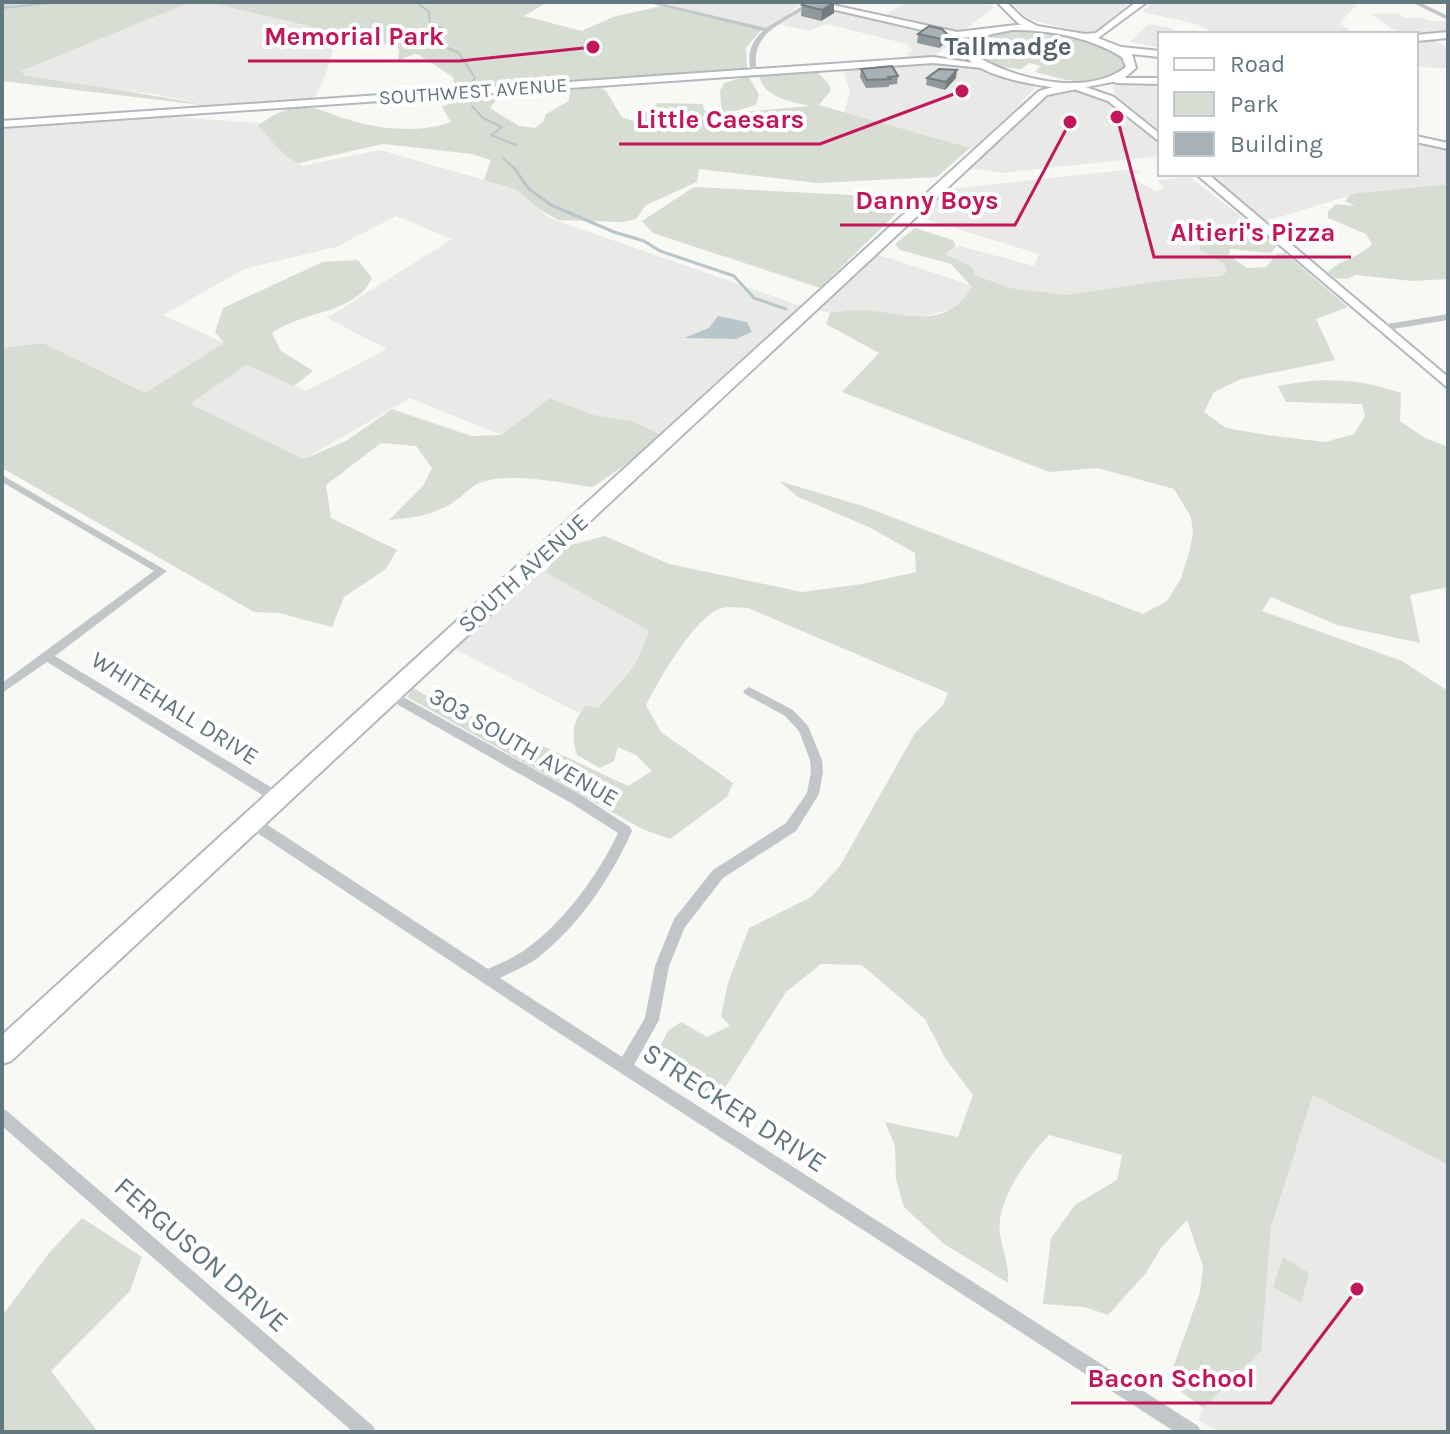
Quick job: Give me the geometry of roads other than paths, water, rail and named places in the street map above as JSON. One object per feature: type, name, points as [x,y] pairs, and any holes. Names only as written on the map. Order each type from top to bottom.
[{"type":"main road","points":[[808,2],[960,35],[980,34],[1004,27],[1037,28],[1115,48],[1158,54]]},
{"type":"main road","points":[[1082,38],[1099,35],[1142,2]]},
{"type":"main road","points":[[918,27],[962,39],[971,58],[983,65],[1030,79],[1072,86],[1114,81],[1131,65],[1158,55]]},
{"type":"main road","points":[[1112,27],[1106,40],[1131,65]]},
{"type":"main road","points":[[967,47],[980,34]]},
{"type":"main road","points":[[1418,38],[1448,35]]},
{"type":"main road","points":[[1030,79],[1043,87],[1043,93]]},
{"type":"main road","name":"SOUTH AVENUE","points":[[2,1052],[1043,93],[1072,86]]},
{"type":"street","points":[[648,2],[768,30]]},
{"type":"street","points":[[754,72],[751,53],[754,44],[768,30],[808,2]]},
{"type":"street","points":[[1001,2],[1013,14],[1037,28]]},
{"type":"street","points":[[1414,2],[1448,18]]},
{"type":"street","points":[[1004,27],[1013,22],[1013,14]]},
{"type":"street","name":"SOUTHWEST AVENUE","points":[[944,60],[967,47]]},
{"type":"street","name":"SOUTHWEST AVENUE","points":[[2,124],[944,60],[983,65]]},
{"type":"street","points":[[1131,65],[1158,80]]},
{"type":"street","points":[[1111,99],[1108,88],[1114,81],[1158,81]]},
{"type":"street","points":[[1072,86],[1111,99],[1158,137]]},
{"type":"street","points":[[1418,142],[1448,146]]},
{"type":"street","points":[[1203,176],[1448,384]]},
{"type":"street","points":[[1381,328],[1448,317]]},
{"type":"street","points":[[2,478],[162,571],[2,689]]},
{"type":"street","name":"WHITEHALL DRIVE","points":[[47,657],[278,798]]},
{"type":"street","points":[[625,1066],[652,1020],[662,966],[679,923],[718,874],[791,827],[813,794],[816,760],[804,729],[789,713],[749,691]]},
{"type":"street","name":"303 SOUTH AVENUE","points":[[390,695],[576,799],[625,831],[617,852],[569,917],[533,952],[489,976]]},
{"type":"street","name":"STRECKER DRIVE","points":[[252,822],[1192,1432]]},
{"type":"street","name":"FERGUSON DRIVE","points":[[2,1116],[367,1432]]},
{"type":"waterway","points":[[2,8],[59,2]]},
{"type":"waterway","points":[[230,2],[282,2]]},
{"type":"waterway","points":[[416,2],[429,12],[430,24],[445,29],[446,32],[433,41],[459,53],[475,78],[468,87]]},
{"type":"waterway","points":[[472,106],[483,118],[502,127],[491,135],[516,145]]},
{"type":"waterway","points":[[503,158],[514,168]]},
{"type":"waterway","points":[[514,168],[529,189],[551,205],[614,232],[644,241],[660,251],[734,276],[754,298],[786,309]]},
{"type":"place","name":"Memorial Park","points":[[593,47]]},
{"type":"place","name":"Little Caesars","points":[[962,91]]},
{"type":"place","name":"Altieri's Pizza","points":[[1117,117]]},
{"type":"place","name":"Danny Boys","points":[[1070,122]]},
{"type":"place","name":"Bacon School","points":[[1357,1289]]},
{"type":"district","name":"Tallmadge","points":[[1008,46]]}]
